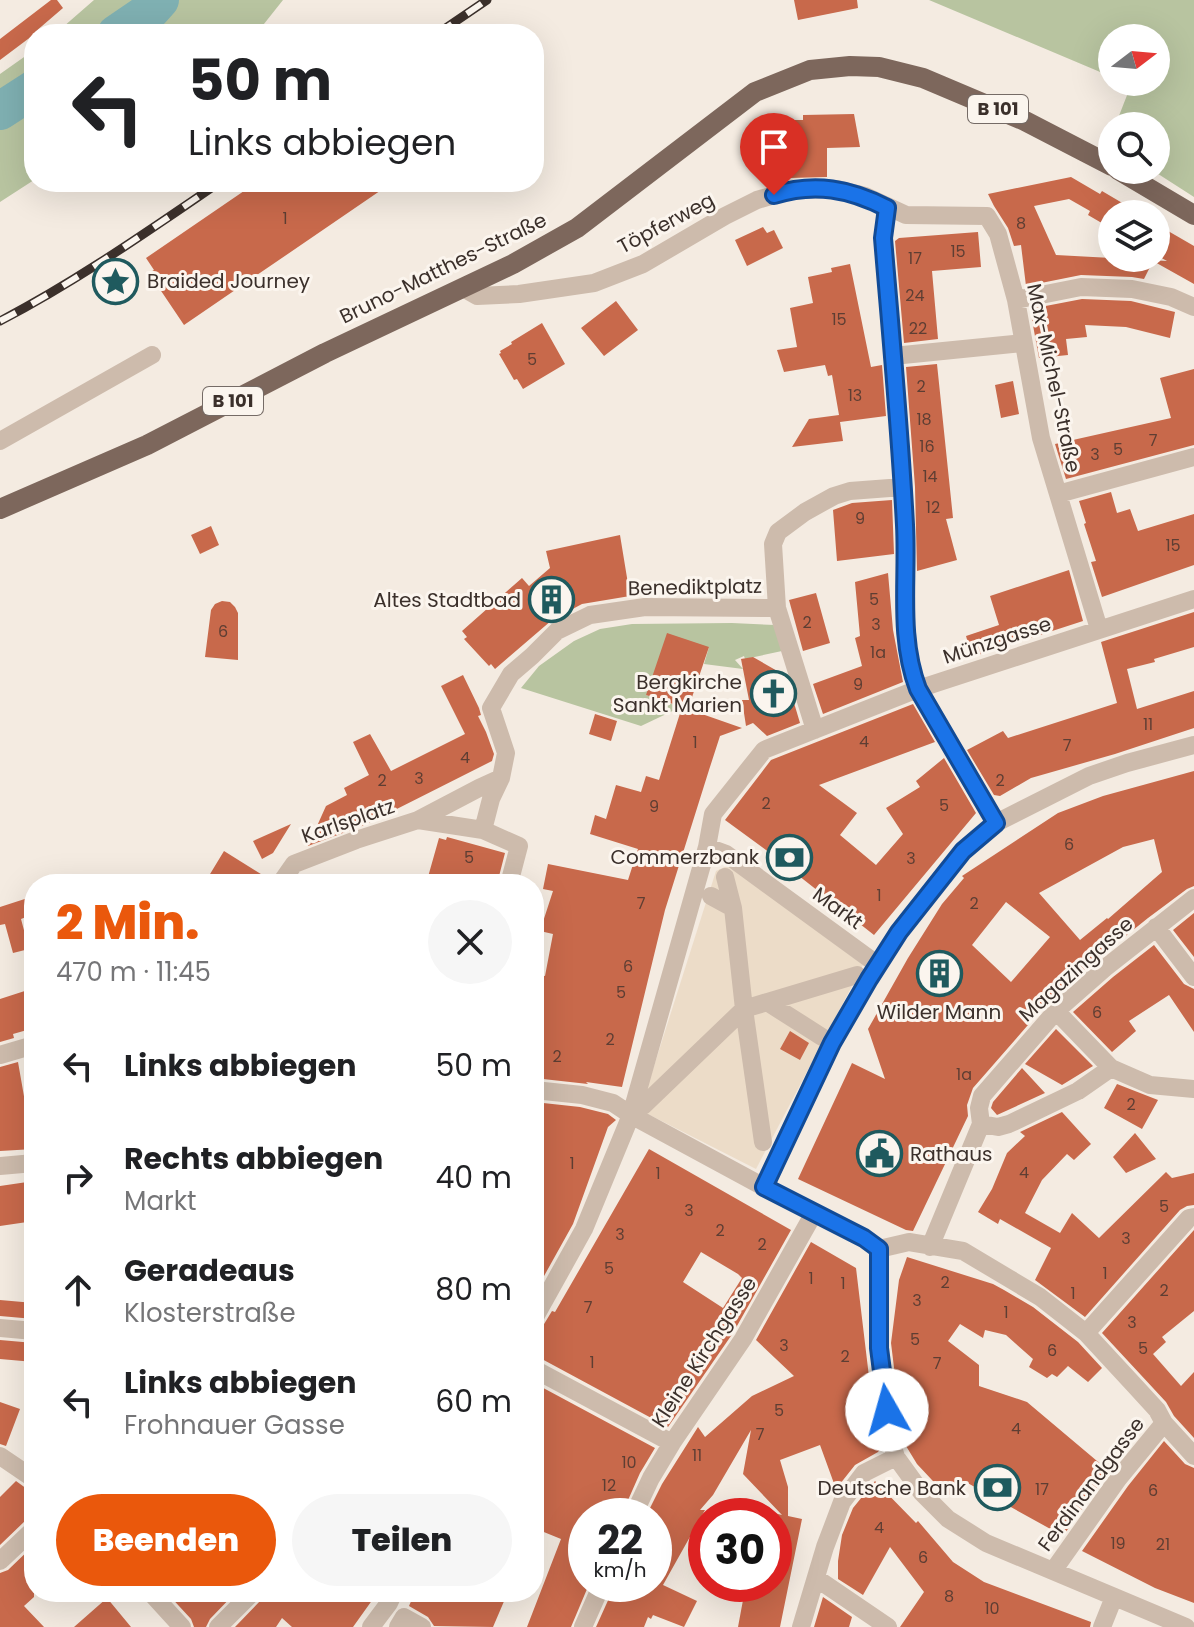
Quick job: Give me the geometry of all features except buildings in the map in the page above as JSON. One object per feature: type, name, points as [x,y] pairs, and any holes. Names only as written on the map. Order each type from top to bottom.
[{"type":"main road","name":"Bruno-Matthes-Straße","points":[[0,509],[147,445],[325,353],[513,264],[577,228],[755,92],[810,70],[879,67],[923,78],[1025,121],[1098,159]]},
{"type":"main road","points":[[1142,184],[1194,215]]},
{"type":"street","name":"Töpferweg","points":[[463,288],[477,296],[519,294],[594,283],[643,264],[757,200],[791,190],[837,189],[865,196],[906,215]]},
{"type":"street","points":[[887,208],[883,238],[903,487],[907,640],[913,674],[918,689],[996,823]]},
{"type":"street","name":"Max-Michel-Straße","points":[[906,215],[987,216],[998,234],[1016,300],[1041,438],[1099,629]]},
{"type":"street","points":[[1016,300],[1081,287],[1132,289],[1171,297],[1194,307]]},
{"type":"street","points":[[893,356],[1023,343]]},
{"type":"street","points":[[0,441],[152,355]]},
{"type":"street","points":[[1058,494],[1194,457]]},
{"type":"street","points":[[815,730],[777,608],[773,544],[778,532],[834,496],[850,491],[903,487]]},
{"type":"street","name":"Münzgasse","points":[[707,847],[713,814],[764,750],[918,689],[1194,599]]},
{"type":"street","name":"Benediktplatz","points":[[501,778],[506,753],[491,708],[511,674],[557,631],[590,615],[645,607],[777,608]]},
{"type":"street","points":[[764,1187],[832,1043],[878,965],[899,932],[963,851],[996,823],[1089,776],[1194,745]]},
{"type":"street","points":[[483,830],[491,799],[501,778]]},
{"type":"street","name":"Karlsplatz","points":[[287,874],[294,864],[418,820],[501,778]]},
{"type":"street","name":"Karlsplatz","points":[[418,820],[483,830],[519,846],[512,874]]},
{"type":"street","points":[[544,1301],[584,1229],[637,1110],[707,847]]},
{"type":"street","name":"Markt","points":[[707,847],[726,854],[878,965]]},
{"type":"street","points":[[725,877],[733,908],[763,1142]]},
{"type":"street","points":[[711,896],[733,908]]},
{"type":"street","name":"Magazingasse","points":[[930,1247],[981,1124],[979,1108],[982,1096],[1056,1011],[1194,898]]},
{"type":"street","points":[[1156,927],[1194,977]]},
{"type":"street","points":[[637,1110],[744,1009],[857,975]]},
{"type":"street","points":[[767,1002],[822,1037]]},
{"type":"street","points":[[1056,1011],[1111,1068],[1150,1085],[1194,1089]]},
{"type":"street","points":[[0,1055],[24,1048]]},
{"type":"street","points":[[981,1124],[998,1127],[1009,1124],[1078,1091],[1111,1068]]},
{"type":"street","points":[[544,1091],[582,1095],[637,1110],[764,1187],[864,1238],[879,1249],[909,1242],[963,1251],[1040,1297],[1086,1333],[1157,1410],[1164,1423],[1194,1456]]},
{"type":"street","points":[[0,1166],[24,1164]]},
{"type":"street","name":"Kleine Kirchgasse","points":[[642,1498],[672,1443],[743,1339],[814,1213]]},
{"type":"street","points":[[1086,1333],[1189,1218],[1194,1217]]},
{"type":"street","points":[[879,1249],[879,1348],[891,1441],[896,1457],[922,1493],[948,1519],[986,1543],[1186,1627]]},
{"type":"street","points":[[0,1328],[24,1330]]},
{"type":"street","points":[[544,1374],[672,1443]]},
{"type":"street","name":"Ferdinandgasse","points":[[1053,1571],[1118,1479],[1164,1423]]},
{"type":"street","points":[[0,1456],[24,1472]]},
{"type":"street","points":[[801,1627],[842,1502],[864,1473],[896,1457]]},
{"type":"street","points":[[0,1561],[24,1538]]},
{"type":"street","points":[[816,1578],[879,1624]]},
{"type":"street","points":[[1102,1627],[1114,1597]]},
{"type":"street","points":[[159,1602],[182,1627]]},
{"type":"street","points":[[218,1627],[243,1602]]},
{"type":"street","points":[[371,1627],[389,1602]]},
{"type":"street","points":[[583,1627],[594,1602]]},
{"type":"street","points":[[398,1627],[404,1617],[422,1627]]},
{"type":"green space","points":[[94,0],[283,0],[264,24],[66,24]]},
{"type":"green space","points":[[929,0],[1194,0],[1194,197],[1170,182],[1170,112],[1120,112],[1127,96],[1170,96],[1170,24],[1098,24],[1098,71]]},
{"type":"green space","points":[[24,57],[24,186],[0,202],[0,74]]},
{"type":"green space","points":[[632,624],[775,625],[782,651],[735,660],[743,669],[704,664],[709,647],[646,695],[681,707],[641,726],[521,688],[539,666],[574,641],[600,629]]},
{"type":"shaded area","points":[[729,865],[863,965],[756,1169],[640,1110],[716,871]]},
{"type":"waterway","points":[[131,24],[160,0]]},
{"type":"waterway","points":[[0,111],[24,95]]},
{"type":"railway","points":[[452,24],[487,0]]},
{"type":"railway","points":[[0,321],[84,272],[205,192]]},
{"type":"place","name":"Braided Journey","points":[[116,281]]},
{"type":"place","name":"Altes Stadtbad","points":[[552,600]]},
{"type":"place","name":"Bergkirche Sankt Marien","points":[[773,693]]},
{"type":"place","name":"Commerzbank","points":[[790,857]]},
{"type":"place","name":"Wilder Mann","points":[[939,973]]},
{"type":"place","name":"Rathaus","points":[[879,1154]]},
{"type":"place","name":"Deutsche Bank","points":[[997,1488]]},
{"type":"route","points":[[774,195],[791,190],[837,189],[865,196],[887,208],[883,238],[903,487],[907,640],[913,674],[918,689],[996,823],[963,851],[899,932],[869,979],[832,1043],[764,1187],[864,1238],[879,1249],[879,1348],[887,1410]]}]
